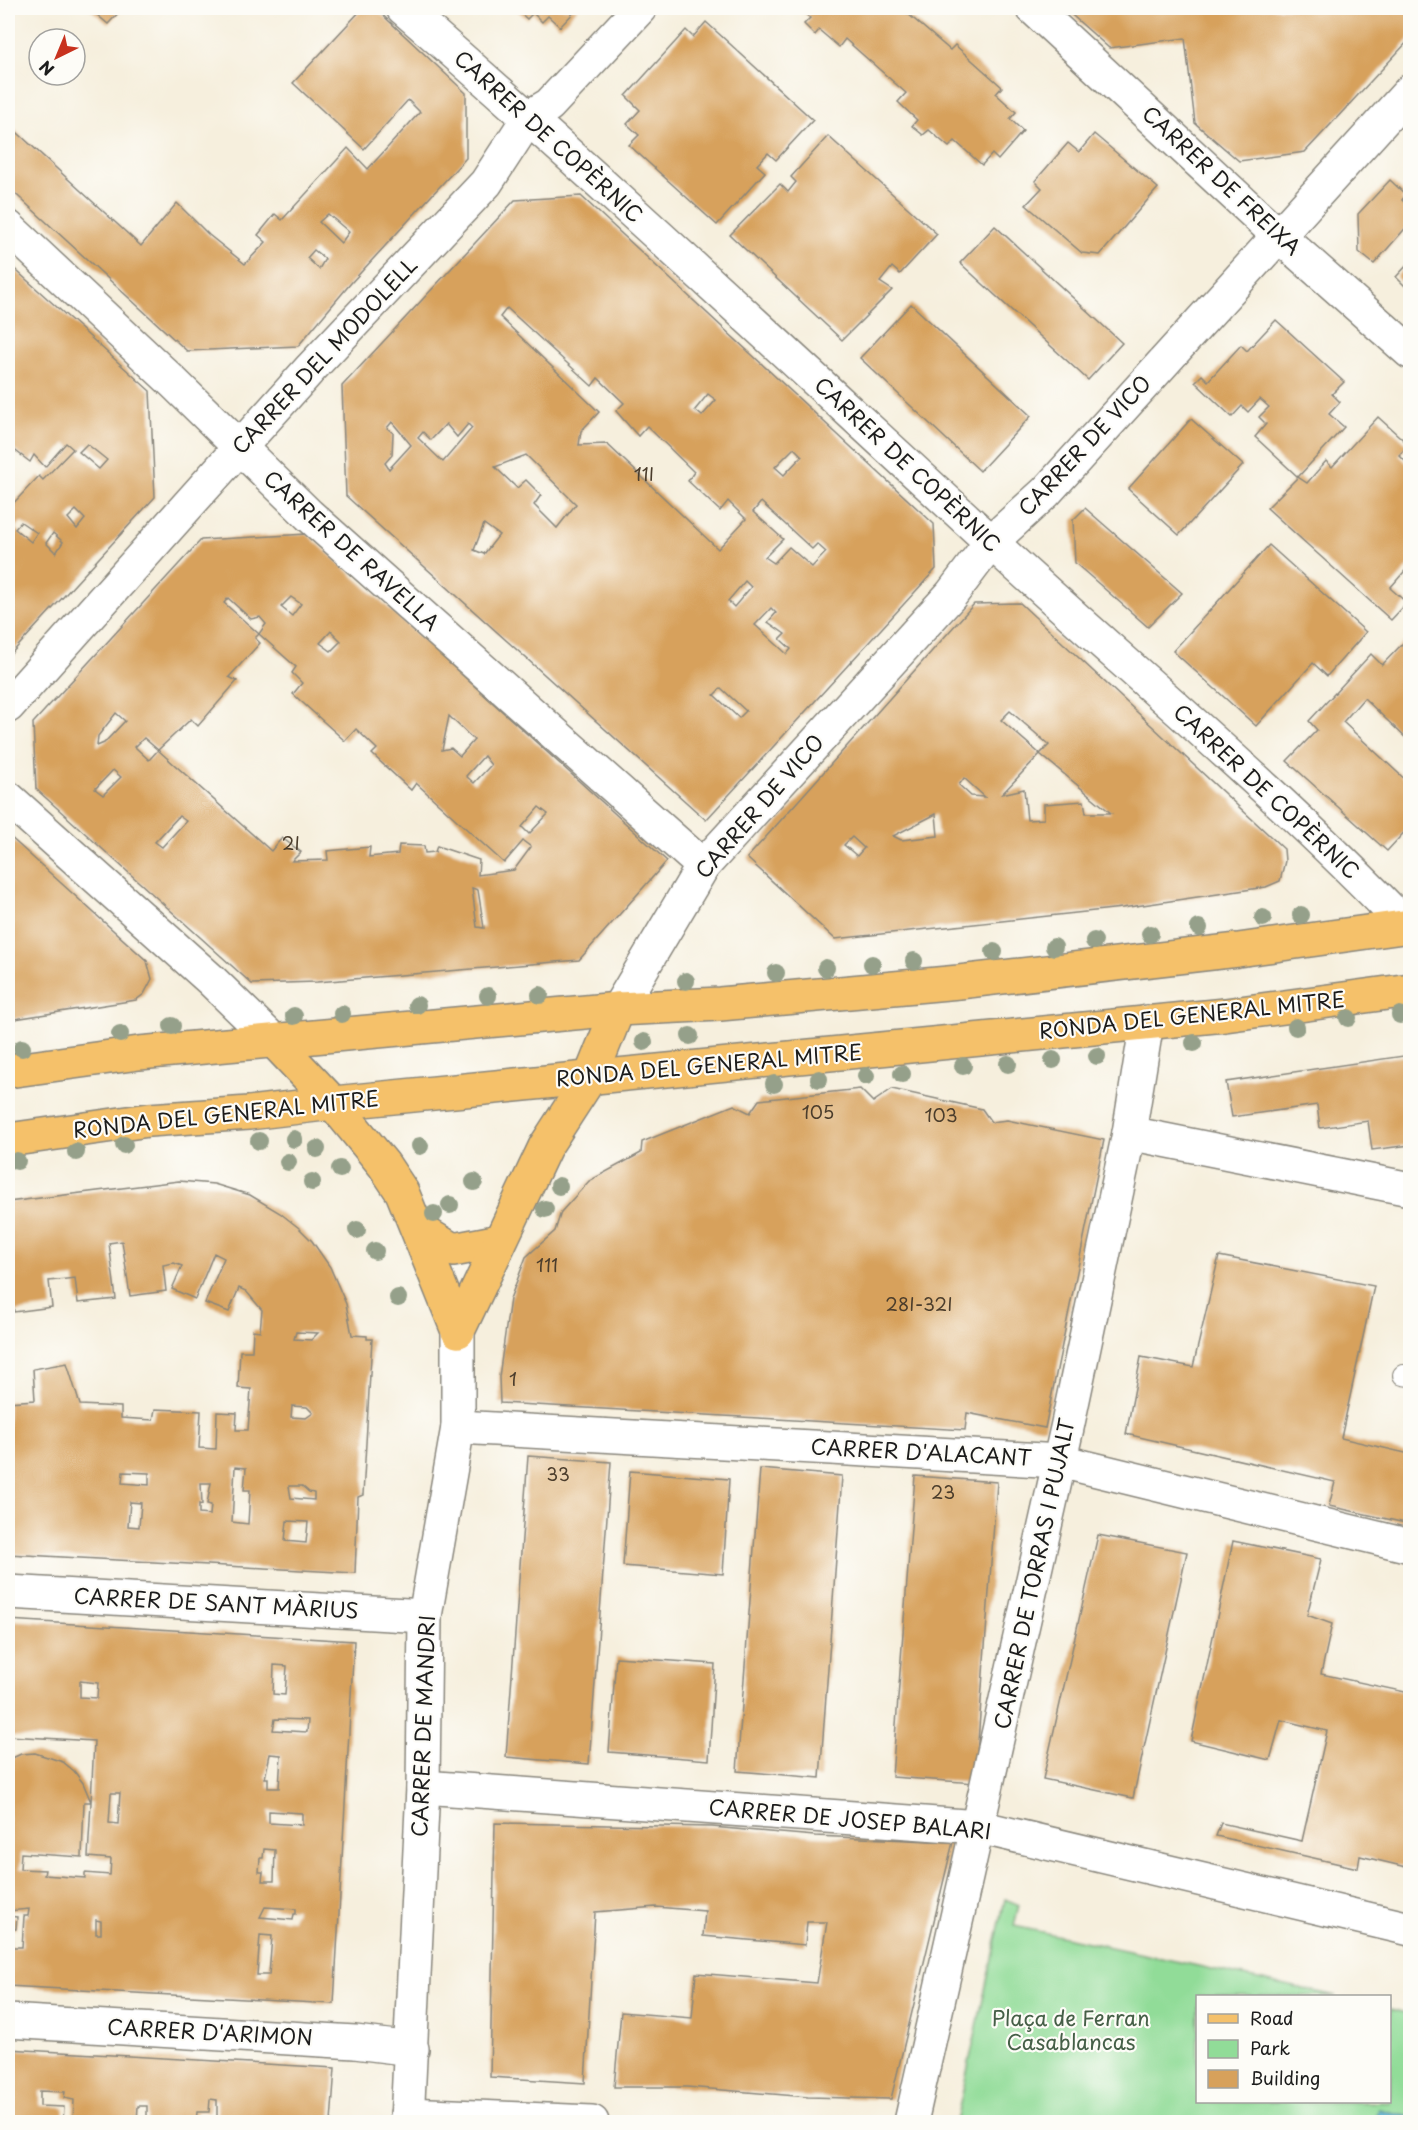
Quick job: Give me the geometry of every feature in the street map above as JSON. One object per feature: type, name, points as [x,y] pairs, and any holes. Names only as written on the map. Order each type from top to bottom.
[{"type":"main road","points":[[8,1071],[139,1053],[618,1009],[720,1004],[959,982],[1409,928]]},
{"type":"main road","name":"RONDA DEL GENERAL MITRE","points":[[8,1140],[149,1120],[249,1113],[333,1102],[1147,1022],[1410,990]]},
{"type":"main road","points":[[458,1332],[545,1147],[591,1076],[618,1009]]},
{"type":"main road","points":[[275,1042],[333,1102],[384,1165],[402,1192],[458,1332]]},
{"type":"main road","points":[[417,1228],[453,1250],[500,1241]]},
{"type":"street","name":"CARRER DE COPÈRNIC","points":[[403,8],[529,117],[991,542],[1331,848],[1409,928]]},
{"type":"street","name":"CARRER DEL MODOLELL","points":[[8,706],[239,448],[486,183],[529,117],[549,105],[640,8]]},
{"type":"street","name":"CARRER DE FREIXA","points":[[1033,8],[1279,236],[1410,352]]},
{"type":"street","name":"CARRER DE VICO","points":[[618,1009],[703,866],[951,595],[991,542],[1046,492],[1410,91]]},
{"type":"street","name":"CARRER DE RAVELLA","points":[[8,227],[309,515],[703,866]]},
{"type":"street","points":[[8,798],[210,979],[275,1042]]},
{"type":"street","name":"CARRER DE TORRAS I PUJALT","points":[[911,2122],[1060,1461],[1129,1133],[1147,1022]]},
{"type":"street","points":[[1129,1133],[1410,1189]]},
{"type":"street","name":"CARRER DE MANDRI","points":[[407,2118],[423,1787],[425,1616],[458,1427],[458,1332]]},
{"type":"street","name":"CARRER D'ALACANT","points":[[458,1427],[1060,1461],[1410,1546]]},
{"type":"street","name":"CARRER DE SANT MÀRIUS","points":[[8,1592],[425,1616]]},
{"type":"street","name":"CARRER DE JOSEP BALARI","points":[[423,1787],[979,1827],[1410,1929]]},
{"type":"street","name":"CARRER D'ARIMON","points":[[8,2021],[355,2042],[412,2049]]},
{"type":"street","points":[[407,2118],[592,2122]]},
{"type":"green space","name":"Plaça de Ferran Casablancas","points":[[1005,1899],[1019,1905],[1014,1926],[1331,1995],[1196,1995],[1196,2103],[1391,2103],[1391,2009],[1410,2014],[1410,2122],[956,2122]]},
{"type":"water","points":[[1378,2109],[1410,2117],[1410,2122],[1374,2122]]},
{"type":"building","points":[[89,8],[123,8],[108,24]]},
{"type":"building","points":[[363,8],[375,8],[466,93],[466,158],[351,283],[298,346],[187,351],[8,187],[8,124],[141,246],[177,203],[209,235],[245,264],[266,242],[258,235],[275,214],[282,220],[348,148],[368,169],[420,112],[408,100],[364,149],[293,83]],"holes":[[[328,214],[349,232],[341,243],[319,222]],[[314,250],[325,259],[319,269],[307,258]]]},
{"type":"building","points":[[515,8],[578,8],[560,27],[548,16],[542,22],[533,13],[527,19]]},
{"type":"building","points":[[799,8],[901,8],[950,50],[955,45],[1002,87],[996,94],[1016,112],[1010,119],[1023,131],[998,160],[992,154],[982,165],[955,141],[949,147],[929,130],[923,135],[912,126],[917,120],[898,102],[906,93],[845,39],[839,47],[819,30],[815,35],[804,24],[810,18]]},
{"type":"building","points":[[1064,8],[1410,8],[1410,39],[1305,152],[1239,161],[1195,123],[1185,38],[1109,48]]},
{"type":"building","points":[[706,22],[813,120],[776,160],[768,153],[757,165],[765,172],[717,225],[629,145],[639,135],[627,124],[640,110],[626,96],[686,30],[693,37]]},
{"type":"building","points":[[1094,134],[1158,188],[1100,255],[1082,253],[1026,205],[1042,188],[1035,181],[1068,143],[1079,152]]},
{"type":"building","points":[[828,136],[937,234],[900,274],[892,267],[880,282],[892,290],[842,340],[730,235],[780,184],[788,192],[796,182],[791,177]]},
{"type":"building","points":[[1390,180],[1406,195],[1402,200],[1410,208],[1410,223],[1374,264],[1359,252],[1358,214]]},
{"type":"building","points":[[581,196],[934,524],[936,569],[706,820],[346,496],[342,386],[515,200]],"holes":[[[507,308],[592,386],[598,378],[624,403],[616,411],[638,436],[647,426],[694,472],[688,481],[720,511],[728,501],[746,519],[718,549],[607,444],[579,445],[581,431],[599,412],[500,317]],[[708,394],[716,400],[702,416],[695,410]],[[392,422],[411,445],[389,469],[385,463],[392,455],[393,433],[387,428]],[[446,424],[457,437],[468,424],[472,428],[443,462],[418,438],[423,432],[431,440]],[[794,448],[802,456],[784,475],[775,467]],[[526,455],[576,504],[557,528],[534,505],[541,495],[526,480],[517,488],[495,467]],[[761,502],[812,549],[817,544],[826,552],[812,567],[789,547],[774,563],[765,557],[783,539],[753,512]],[[484,524],[499,535],[484,554],[474,550]],[[745,581],[751,587],[734,607],[728,601]],[[771,608],[776,613],[768,622],[785,634],[780,639],[791,649],[787,654],[755,625]],[[721,688],[746,711],[739,718],[714,695]]]},
{"type":"building","points":[[995,226],[1122,343],[1088,380],[960,263]]},
{"type":"building","points":[[1410,262],[1410,291],[1396,277]]},
{"type":"building","points":[[8,263],[150,391],[155,497],[8,657],[8,509],[39,476],[43,480],[73,449],[66,443],[45,467],[34,455],[30,462],[8,445]],"holes":[[[87,444],[107,460],[99,469],[79,452]],[[76,510],[85,519],[77,529],[68,518]],[[21,522],[37,533],[31,542],[15,529]],[[53,533],[63,542],[56,553],[46,543]]]},
{"type":"building","points":[[911,304],[1031,416],[980,471],[860,358]]},
{"type":"building","points":[[1276,320],[1344,382],[1332,394],[1340,402],[1329,414],[1344,427],[1298,477],[1255,437],[1266,424],[1259,417],[1269,407],[1260,399],[1248,412],[1242,406],[1232,417],[1195,382],[1202,375],[1208,381],[1241,345],[1247,351]]},
{"type":"building","points":[[1378,417],[1409,445],[1399,455],[1410,466],[1410,565],[1390,588],[1407,603],[1391,620],[1267,508],[1298,477],[1307,483],[1326,461],[1332,467]]},
{"type":"building","points":[[1191,419],[1243,465],[1179,535],[1128,489]]},
{"type":"building","points":[[1085,508],[1182,593],[1148,627],[1075,563],[1073,520]]},
{"type":"building","points":[[307,534],[667,861],[579,960],[317,982],[252,984],[36,789],[33,723],[201,540]],"holes":[[[291,597],[301,604],[292,616],[281,607]],[[228,598],[251,619],[260,617],[266,624],[259,634],[224,603]],[[331,631],[341,641],[331,651],[320,643]],[[259,634],[296,667],[292,673],[302,683],[293,694],[345,741],[356,729],[377,749],[372,754],[411,790],[416,783],[504,863],[523,841],[531,847],[514,870],[478,875],[479,860],[437,846],[435,852],[425,853],[424,846],[399,845],[398,854],[369,857],[370,847],[327,851],[328,860],[292,861],[301,852],[282,838],[271,851],[158,750],[191,719],[198,726],[237,681],[229,677],[260,643],[255,638]],[[116,713],[125,721],[104,743],[97,746],[98,736]],[[449,716],[474,740],[460,756],[451,748],[442,750]],[[144,738],[158,750],[149,760],[135,747]],[[484,756],[491,765],[474,783],[466,776]],[[113,770],[121,777],[103,795],[95,789]],[[539,807],[548,814],[529,834],[522,827]],[[179,816],[186,821],[162,847],[155,842]],[[472,888],[478,890],[484,928],[477,927]]]},
{"type":"building","points":[[1269,545],[1366,632],[1327,676],[1313,663],[1256,726],[1173,651]]},
{"type":"building","points":[[1020,603],[1284,849],[1285,861],[1280,881],[1266,887],[1122,908],[835,939],[747,858],[974,604]],"holes":[[[1010,711],[1049,745],[1040,754],[1001,720]],[[1040,754],[1111,813],[1086,813],[1084,801],[1044,804],[1044,819],[1027,820],[1024,789],[1002,794]],[[964,778],[985,797],[971,796],[959,785]],[[936,814],[938,836],[901,840],[893,836]],[[852,837],[864,848],[857,856],[844,845]]]},
{"type":"building","points":[[1403,643],[1410,649],[1410,742],[1364,698],[1343,722],[1410,784],[1410,826],[1387,851],[1287,761],[1317,730],[1309,721],[1371,654],[1382,665]]},
{"type":"building","points":[[8,835],[147,961],[152,979],[144,994],[136,1000],[8,1020]]},
{"type":"building","points":[[1410,1055],[1410,1145],[1372,1150],[1368,1121],[1320,1128],[1317,1105],[1232,1117],[1226,1082]]},
{"type":"building","points":[[860,1089],[873,1102],[892,1089],[982,1109],[991,1122],[1007,1120],[1104,1140],[1045,1428],[967,1413],[965,1430],[500,1403],[499,1377],[510,1299],[526,1257],[555,1231],[561,1212],[589,1181],[641,1153],[642,1142],[734,1105],[750,1113],[759,1100]]},
{"type":"building","points":[[179,1181],[214,1184],[250,1195],[280,1213],[312,1241],[330,1267],[346,1304],[352,1335],[367,1336],[367,1339],[372,1339],[363,1495],[358,1497],[355,1573],[8,1554],[8,1402],[35,1400],[33,1369],[67,1363],[80,1405],[121,1407],[121,1418],[153,1420],[155,1409],[201,1411],[199,1448],[216,1449],[217,1412],[237,1413],[236,1430],[248,1430],[251,1389],[238,1388],[240,1351],[252,1351],[253,1330],[260,1331],[262,1310],[246,1291],[239,1288],[229,1312],[205,1303],[224,1258],[214,1253],[195,1299],[172,1289],[182,1266],[174,1263],[163,1265],[166,1291],[130,1296],[122,1241],[109,1243],[116,1299],[78,1303],[75,1278],[49,1281],[52,1307],[14,1312],[8,1264],[8,1202]],"holes":[[[296,1332],[318,1333],[311,1340],[294,1339]],[[292,1406],[307,1407],[313,1413],[306,1418],[291,1417]],[[235,1467],[246,1468],[244,1490],[250,1490],[248,1524],[232,1522]],[[123,1472],[149,1473],[149,1485],[122,1483]],[[201,1483],[211,1483],[207,1504],[211,1505],[210,1515],[199,1514],[199,1504],[202,1505]],[[289,1486],[302,1486],[314,1493],[314,1500],[291,1498]],[[130,1502],[141,1503],[139,1527],[128,1526]],[[287,1521],[308,1522],[306,1543],[285,1541]]]},
{"type":"building","points":[[1219,1256],[1374,1286],[1341,1438],[1410,1454],[1410,1524],[1329,1506],[1335,1482],[1126,1434],[1141,1357],[1193,1367]]},
{"type":"building","points":[[528,1456],[611,1462],[589,1764],[506,1757]]},
{"type":"building","points":[[760,1469],[842,1476],[820,1778],[737,1771]]},
{"type":"building","points":[[630,1471],[729,1479],[723,1574],[623,1566]]},
{"type":"building","points":[[915,1476],[997,1482],[975,1783],[892,1777]]},
{"type":"building","points":[[1098,1535],[1187,1552],[1133,1798],[1043,1779]]},
{"type":"building","points":[[1233,1541],[1321,1559],[1307,1615],[1332,1624],[1321,1674],[1410,1693],[1410,1868],[1360,1856],[1358,1868],[1216,1836],[1221,1823],[1302,1841],[1327,1731],[1281,1720],[1270,1760],[1191,1741]]},
{"type":"building","points":[[8,1620],[354,1641],[334,2004],[8,1986],[8,1916],[17,1917],[16,1929],[11,1929],[10,1947],[22,1947],[24,1916],[28,1916],[29,1909],[8,1911],[8,1755],[10,1759],[21,1754],[35,1753],[63,1762],[83,1783],[91,1802],[94,1741],[8,1736]],"holes":[[[274,1665],[287,1666],[285,1695],[273,1694]],[[80,1681],[98,1683],[97,1698],[80,1697]],[[275,1719],[308,1720],[307,1732],[273,1730]],[[270,1754],[281,1755],[279,1788],[268,1788],[268,1778],[265,1778]],[[111,1793],[120,1793],[118,1824],[109,1823]],[[84,1802],[91,1802],[88,1857],[111,1859],[110,1875],[85,1873],[85,1878],[44,1875],[45,1870],[20,1869],[21,1853],[82,1857]],[[269,1811],[302,1813],[302,1825],[269,1823]],[[264,1849],[275,1850],[274,1881],[262,1881],[263,1872],[259,1872],[260,1858],[263,1858]],[[265,1907],[296,1909],[296,1914],[293,1920],[260,1917]],[[96,1920],[101,1921],[101,1934],[96,1934]],[[260,1935],[272,1936],[269,1975],[257,1975]]]},
{"type":"building","points":[[616,1657],[715,1664],[709,1760],[609,1752]]},
{"type":"building","points":[[495,1823],[712,1827],[815,1836],[953,1842],[891,2099],[808,2097],[687,2087],[614,2087],[621,2012],[692,2018],[696,1973],[817,1983],[827,1922],[807,1922],[805,1945],[703,1936],[705,1911],[656,1907],[595,1912],[585,2083],[490,2077]]},
{"type":"building","points":[[8,2049],[335,2068],[331,2122],[217,2122],[217,2100],[210,2099],[209,2112],[197,2112],[196,2122],[147,2122],[147,2106],[138,2106],[137,2122],[73,2122],[74,2100],[64,2098],[65,2092],[40,2091],[40,2106],[64,2107],[63,2122],[8,2122]]}]
